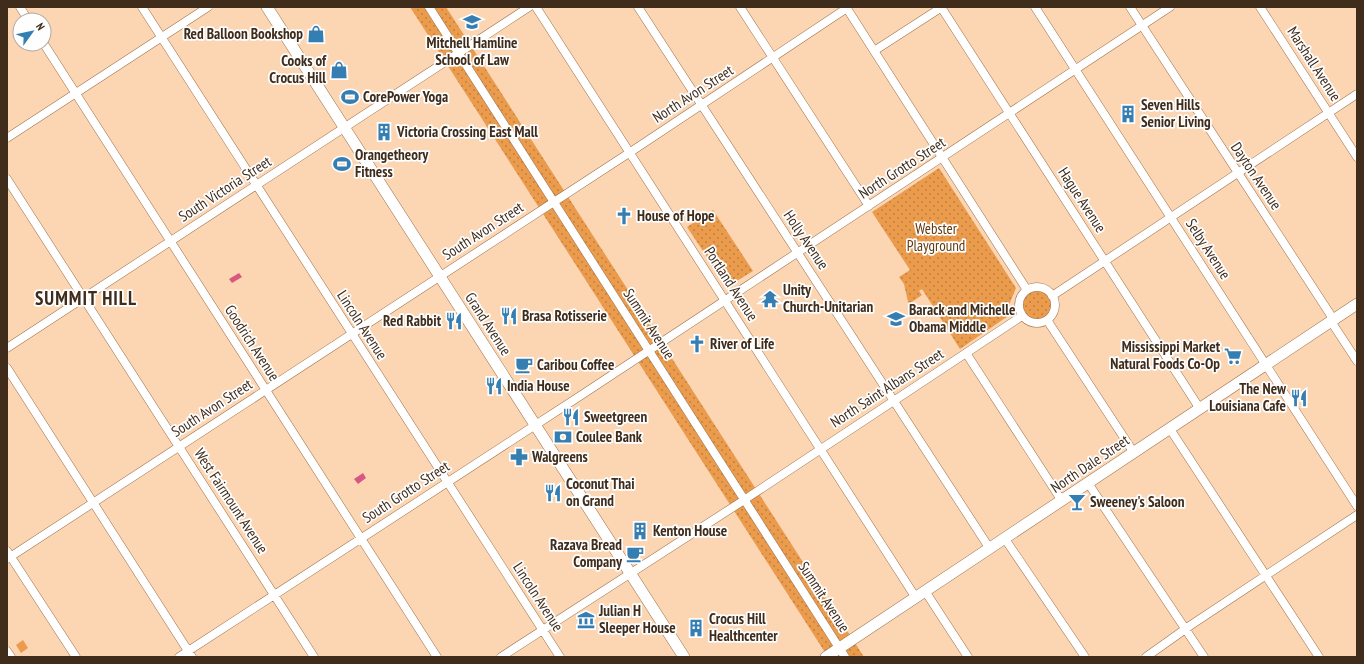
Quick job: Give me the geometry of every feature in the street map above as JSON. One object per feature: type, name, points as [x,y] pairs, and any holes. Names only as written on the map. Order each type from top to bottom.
[{"type":"main road","name":"Grand Avenue","points":[[267,7],[684,657]]},
{"type":"main road","name":"North Dale Street","points":[[826,657],[842,652],[921,595],[1357,304]]},
{"type":"street","name":"Lincoln Avenue","points":[[142,7],[560,657]]},
{"type":"street","points":[[7,138],[208,7]]},
{"type":"street","name":"Summit Avenue","points":[[429,7],[842,652]]},
{"type":"street","name":"South Victoria Street","points":[[7,348],[529,7]]},
{"type":"street","name":"Portland Avenue","points":[[536,7],[628,153],[821,449],[921,595],[968,657]]},
{"type":"street","name":"Holly Avenue","points":[[638,7],[990,549]]},
{"type":"street","points":[[740,7],[869,206]]},
{"type":"street","points":[[874,51],[941,7]]},
{"type":"street","name":"Hague Avenue","points":[[941,7],[1200,409]]},
{"type":"street","name":"Selby Avenue","points":[[1035,7],[1357,506]]},
{"type":"street","name":"Dayton Avenue","points":[[1130,7],[1325,307],[1334,326],[1357,361]]},
{"type":"street","name":"North Grotto Street","points":[[649,350],[1170,7]]},
{"type":"street","name":"Marshall Avenue","points":[[1260,7],[1357,157]]},
{"type":"street","points":[[847,8],[1027,290]]},
{"type":"street","name":"North Avon Street","points":[[553,202],[847,8]]},
{"type":"street","name":"Goodrich Avenue","points":[[49,52],[436,657]]},
{"type":"street","points":[[1052,296],[1357,94]]},
{"type":"street","name":"West Fairmount Avenue","points":[[7,179],[275,594],[314,657]]},
{"type":"street","name":"South Avon Street","points":[[8,555],[266,390],[553,202]]},
{"type":"street","points":[[1041,288],[1047,290],[1052,296],[1055,303],[1055,308],[1047,320],[1035,324],[1029,322],[1022,316],[1019,304],[1023,294],[1027,290],[1041,288]]},
{"type":"street","name":"North Saint Albans Street","points":[[501,657],[744,500],[1022,316]]},
{"type":"street","points":[[1047,320],[1134,453]]},
{"type":"street","name":"South Grotto Street","points":[[179,657],[190,654],[275,594],[649,350]]},
{"type":"street","points":[[966,353],[1062,501]]},
{"type":"street","points":[[7,368],[190,654]]},
{"type":"street","points":[[1170,429],[1319,657]]},
{"type":"street","points":[[1088,483],[1204,657]]},
{"type":"street","points":[[1146,657],[1357,515]]},
{"type":"street","points":[[1005,539],[1085,657]]},
{"type":"street","points":[[8,555],[76,657]]},
{"type":"street","points":[[7,651],[11,657]]},
{"type":"green space","points":[[410,7],[446,7],[864,657],[828,657]]},
{"type":"green space","name":"Webster Playground","points":[[939,168],[1016,288],[1009,305],[1011,314],[960,349],[922,289],[919,291],[922,295],[909,304],[904,284],[899,277],[910,270],[872,212]]},
{"type":"green space","points":[[713,210],[753,271],[727,287],[687,227]]},
{"type":"green space","points":[[1037,291],[1047,295],[1051,305],[1047,315],[1037,319],[1027,315],[1023,305],[1027,295]]},
{"type":"green space","points":[[23,640],[28,648],[21,653],[16,645]]},
{"type":"shaded area","points":[[239,273],[242,277],[232,283],[229,279]]},
{"type":"shaded area","points":[[363,473],[366,478],[358,484],[354,479]]},
{"type":"place","name":"Mitchell Hamline School of Law","points":[[472,22]]},
{"type":"place","name":"Red Balloon Bookshop","points":[[316,34]]},
{"type":"place","name":"Cooks of Crocus Hill","points":[[339,70]]},
{"type":"place","name":"CorePower Yoga","points":[[350,97]]},
{"type":"place","name":"Seven Hills Senior Living","points":[[1128,114]]},
{"type":"place","name":"Victoria Crossing East Mall","points":[[384,132]]},
{"type":"place","name":"Orangetheory Fitness","points":[[342,164]]},
{"type":"place","name":"House of Hope","points":[[624,216]]},
{"type":"place","name":"Unity Church-Unitarian","points":[[770,299]]},
{"type":"place","name":"Brasa Rotisserie","points":[[509,316]]},
{"type":"place","name":"Barack and Michelle Obama Middle","points":[[896,319]]},
{"type":"place","name":"Red Rabbit","points":[[454,321]]},
{"type":"place","name":"River of Life","points":[[697,344]]},
{"type":"place","name":"Mississippi Market Natural Foods Co-Op","points":[[1233,356]]},
{"type":"place","name":"Caribou Coffee","points":[[524,365]]},
{"type":"place","name":"India House","points":[[494,386]]},
{"type":"place","name":"The New Louisiana Cafe","points":[[1299,398]]},
{"type":"place","name":"Sweetgreen","points":[[571,417]]},
{"type":"place","name":"Coulee Bank","points":[[563,437]]},
{"type":"place","name":"Walgreens","points":[[519,457]]},
{"type":"place","name":"Coconut Thai on Grand","points":[[553,493]]},
{"type":"place","name":"Sweeney's Saloon","points":[[1077,502]]},
{"type":"place","name":"Kenton House","points":[[640,531]]},
{"type":"place","name":"Razava Bread Company","points":[[635,554]]},
{"type":"place","name":"Julian H Sleeper House","points":[[586,620]]},
{"type":"place","name":"Crocus Hill Healthcenter","points":[[696,628]]},
{"type":"district","name":"SUMMIT HILL","points":[[86,298]]}]
